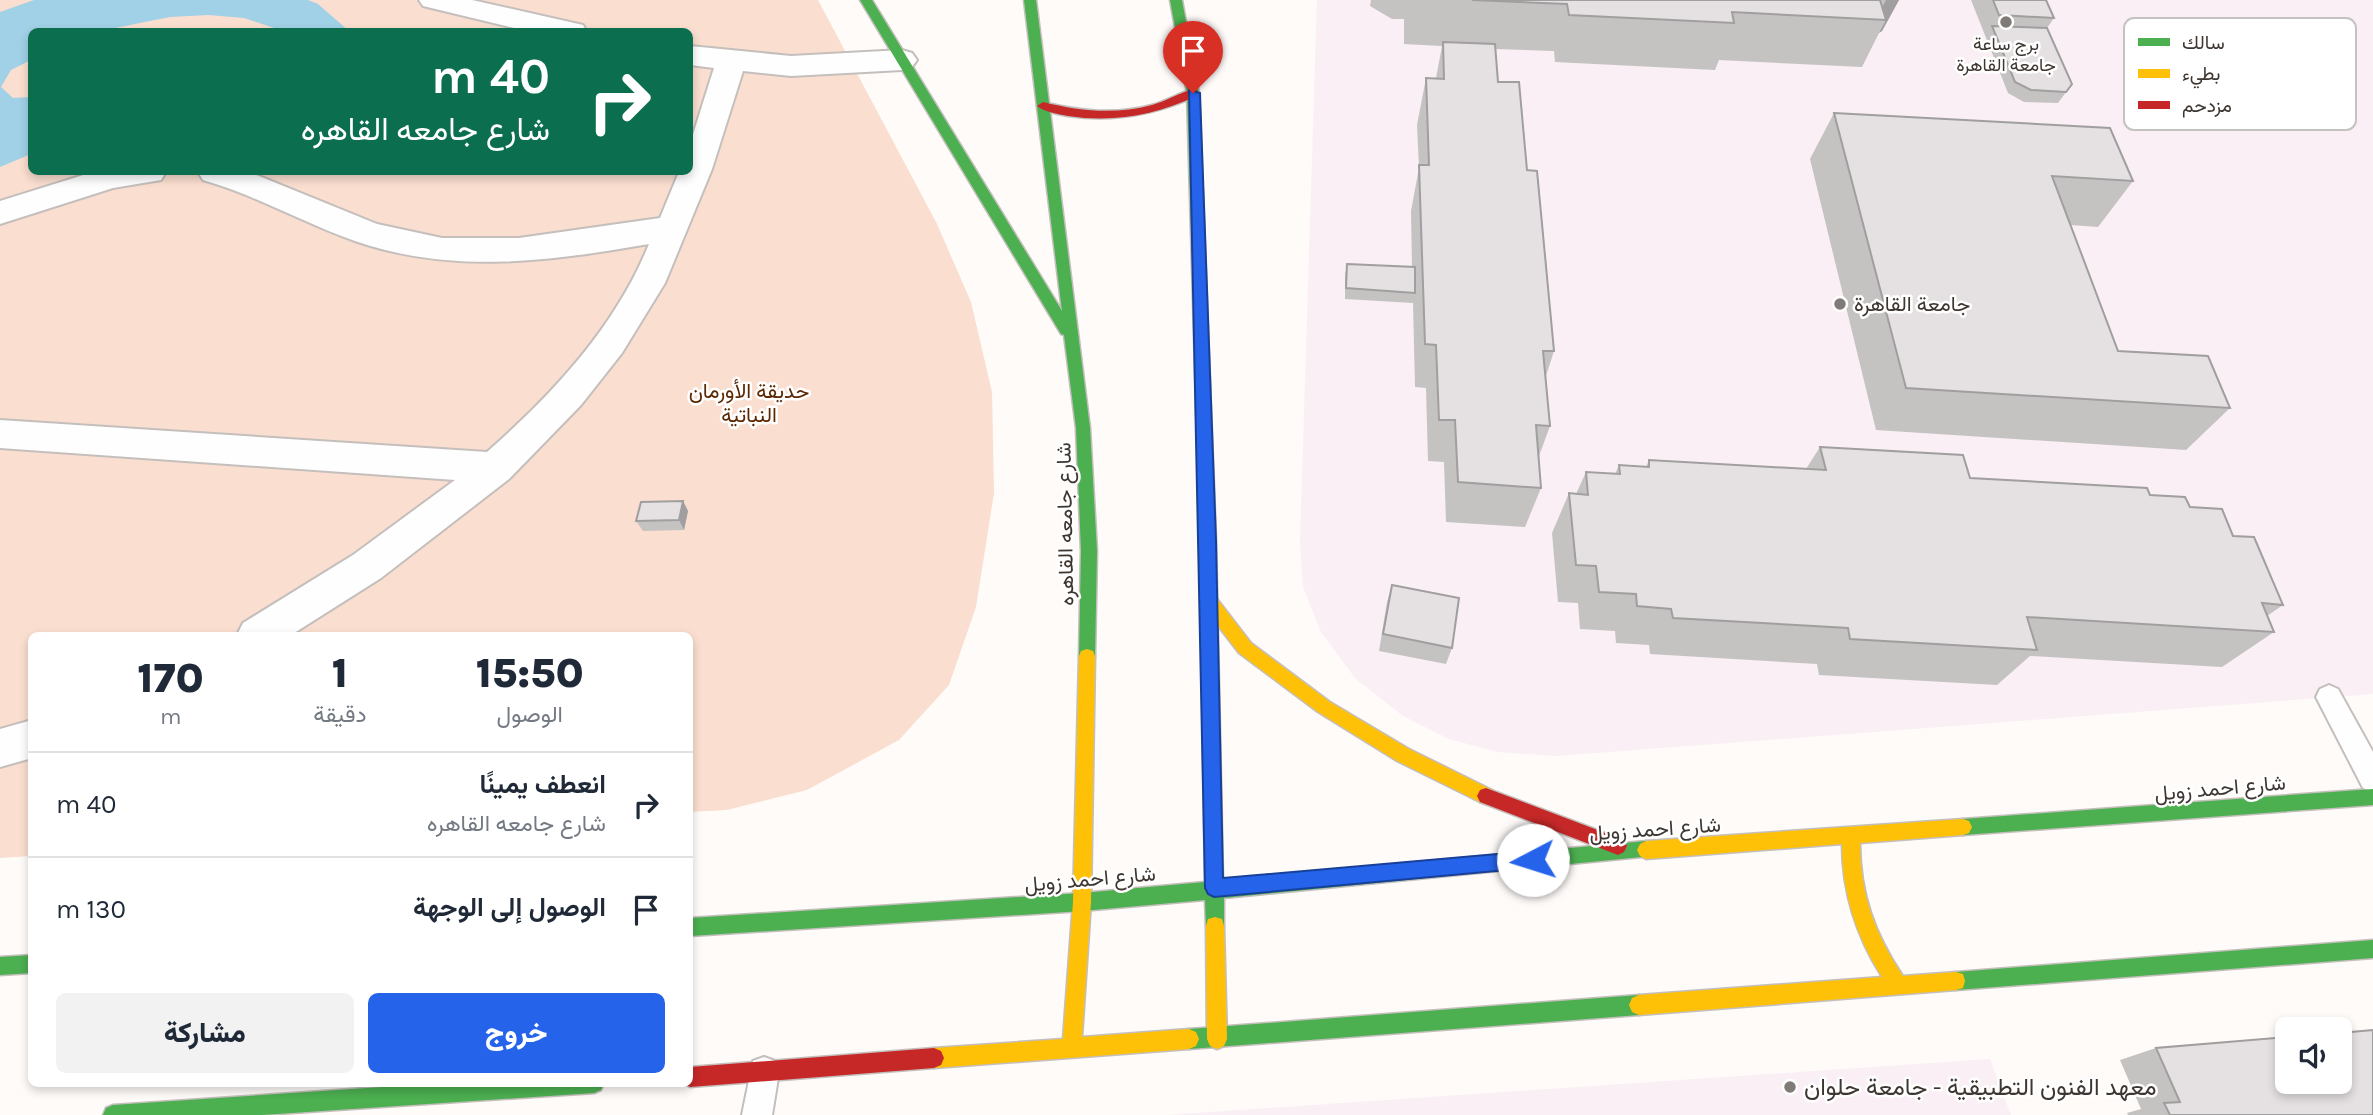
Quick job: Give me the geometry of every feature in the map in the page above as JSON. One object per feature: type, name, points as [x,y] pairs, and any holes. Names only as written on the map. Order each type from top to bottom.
[{"type":"main road","points":[[866,0],[1073,342]]},
{"type":"main road","name":"شارع جامعه القاهره","points":[[1030,0],[1083,429],[1089,551],[1082,902],[1072,1049]]},
{"type":"main road","points":[[1175,0],[1193,93],[1209,600],[1217,1039]]},
{"type":"main road","points":[[1043,106],[1081,116],[1121,117],[1172,104],[1193,93]]},
{"type":"main road","points":[[1209,600],[1240,644],[1306,694],[1377,741],[1457,784],[1518,810],[1633,851]]},
{"type":"main road","name":"شارع احمد زويل","points":[[693,927],[1082,902],[1633,851],[2373,797]]},
{"type":"main road","points":[[1851,836],[1849,873],[1855,911],[1872,949],[1898,985]]},
{"type":"main road","points":[[693,1077],[2373,949]]},
{"type":"main road","points":[[0,965],[28,964]]},
{"type":"main road","points":[[113,1115],[534,1087]]},
{"type":"street","points":[[433,0],[556,28]]},
{"type":"street","points":[[693,57],[791,66],[902,60]]},
{"type":"street","points":[[262,632],[417,531],[496,468],[558,408],[608,347],[646,288],[696,172],[731,62]]},
{"type":"street","points":[[0,213],[111,177],[127,175]]},
{"type":"street","points":[[226,175],[254,182],[368,233],[439,249],[520,251],[672,228]]},
{"type":"street","points":[[0,434],[496,468]]},
{"type":"street","points":[[0,748],[28,740]]},
{"type":"lane","points":[[2329,697],[2373,779]]},
{"type":"lane","points":[[757,1115],[764,1072]]},
{"type":"shaded area","name":"جامعة القاهرة","points":[[1317,0],[2373,0],[2373,694],[1556,756],[1498,752],[1449,739],[1403,716],[1355,678],[1321,632],[1303,587],[1300,542]]},
{"type":"shaded area","name":"معهد الفنون التطبيقية - جامعة حلوان","points":[[1990,1059],[2011,1115],[1167,1115]]},
{"type":"green space","name":"حديقة الأورمان النباتية","points":[[0,0],[818,0],[937,224],[971,302],[992,392],[994,493],[976,607],[949,685],[899,740],[807,790],[727,810],[693,812],[693,632],[28,632],[28,856],[0,858]]},
{"type":"water","points":[[34,0],[308,0],[318,4],[346,28],[274,28],[244,18],[208,15],[170,17],[115,28],[28,28],[28,62],[11,70],[1,87],[13,98],[28,97],[28,155],[0,167],[0,12]]},
{"type":"building","points":[[1472,0],[1880,0],[1886,20],[1732,12],[1734,23],[1569,15],[1567,4]]},
{"type":"building","points":[[1993,0],[2046,0],[2054,18],[1999,15]]},
{"type":"building","points":[[1992,26],[2047,28],[2072,84],[2066,92],[2031,90],[2015,82]]},
{"type":"building","points":[[1443,42],[1495,44],[1498,82],[1519,82],[1527,170],[1537,171],[1554,351],[1543,351],[1550,426],[1536,425],[1541,488],[1458,482],[1455,420],[1439,420],[1436,345],[1425,344],[1419,165],[1429,165],[1426,78],[1444,79]]},
{"type":"building","points":[[1834,113],[2110,128],[2133,181],[2052,176],[2118,351],[2208,356],[2230,408],[1906,388]]},
{"type":"building","points":[[1347,264],[1415,267],[1415,293],[1346,288]]},
{"type":"building","points":[[1820,447],[1963,455],[1970,478],[2147,488],[2150,495],[2185,497],[2190,507],[2222,509],[2233,536],[2254,537],[2283,605],[2262,603],[2274,632],[2027,617],[2037,650],[1850,639],[1848,628],[1673,618],[1671,609],[1637,606],[1636,594],[1599,592],[1596,566],[1576,565],[1569,493],[1588,495],[1586,472],[1620,474],[1619,465],[1649,467],[1649,460],[1826,470]]},
{"type":"building","points":[[683,501],[679,520],[636,521],[641,502]]},
{"type":"building","points":[[1392,585],[1459,598],[1452,648],[1383,634]]},
{"type":"building","points":[[2373,1030],[2373,1115],[2170,1115],[2164,1103],[2180,1102],[2156,1048],[2275,1038],[2275,1094],[2352,1094],[2352,1032]]},
{"type":"traffic: fast","points":[[866,0],[1066,330]]},
{"type":"traffic: fast","points":[[1030,0],[1083,428],[1089,551],[1087,656]]},
{"type":"traffic: fast","points":[[1176,0],[1193,93],[1208,541],[1215,926]]},
{"type":"traffic: fast","points":[[1963,827],[2373,797]]},
{"type":"traffic: fast","points":[[693,927],[1082,902],[1646,850]]},
{"type":"traffic: fast","points":[[1956,981],[2373,949]]},
{"type":"traffic: fast","points":[[0,966],[28,964]]},
{"type":"traffic: fast","points":[[1189,1039],[1639,1005]]},
{"type":"traffic: fast","points":[[113,1115],[534,1087]]},
{"type":"traffic: slow","points":[[1208,600],[1245,648],[1324,707],[1403,755],[1486,796]]},
{"type":"traffic: slow","points":[[1072,1049],[1082,902],[1087,656]]},
{"type":"traffic: slow","points":[[1646,850],[1963,827]]},
{"type":"traffic: slow","points":[[1851,836],[1853,878],[1861,915],[1867,932],[1898,985]]},
{"type":"traffic: slow","points":[[1215,926],[1217,1039]]},
{"type":"traffic: slow","points":[[1639,1005],[1956,981]]},
{"type":"traffic: slow","points":[[934,1058],[1189,1039]]},
{"type":"traffic: jam","points":[[1043,106],[1082,114],[1120,114],[1156,108],[1193,93]]},
{"type":"traffic: jam","points":[[1486,796],[1618,846]]},
{"type":"traffic: jam","points":[[693,1077],[934,1058]]},
{"type":"place","name":"برج ساعة جامعة القاهرة","points":[[2006,22]]},
{"type":"place","name":"جامعة القاهرة","points":[[1840,304]]},
{"type":"place","name":"معهد الفنون التطبيقية - جامعة حلوان","points":[[1790,1087]]},
{"type":"route","points":[[1193,93],[1208,541],[1214,888],[1533,860]]}]
